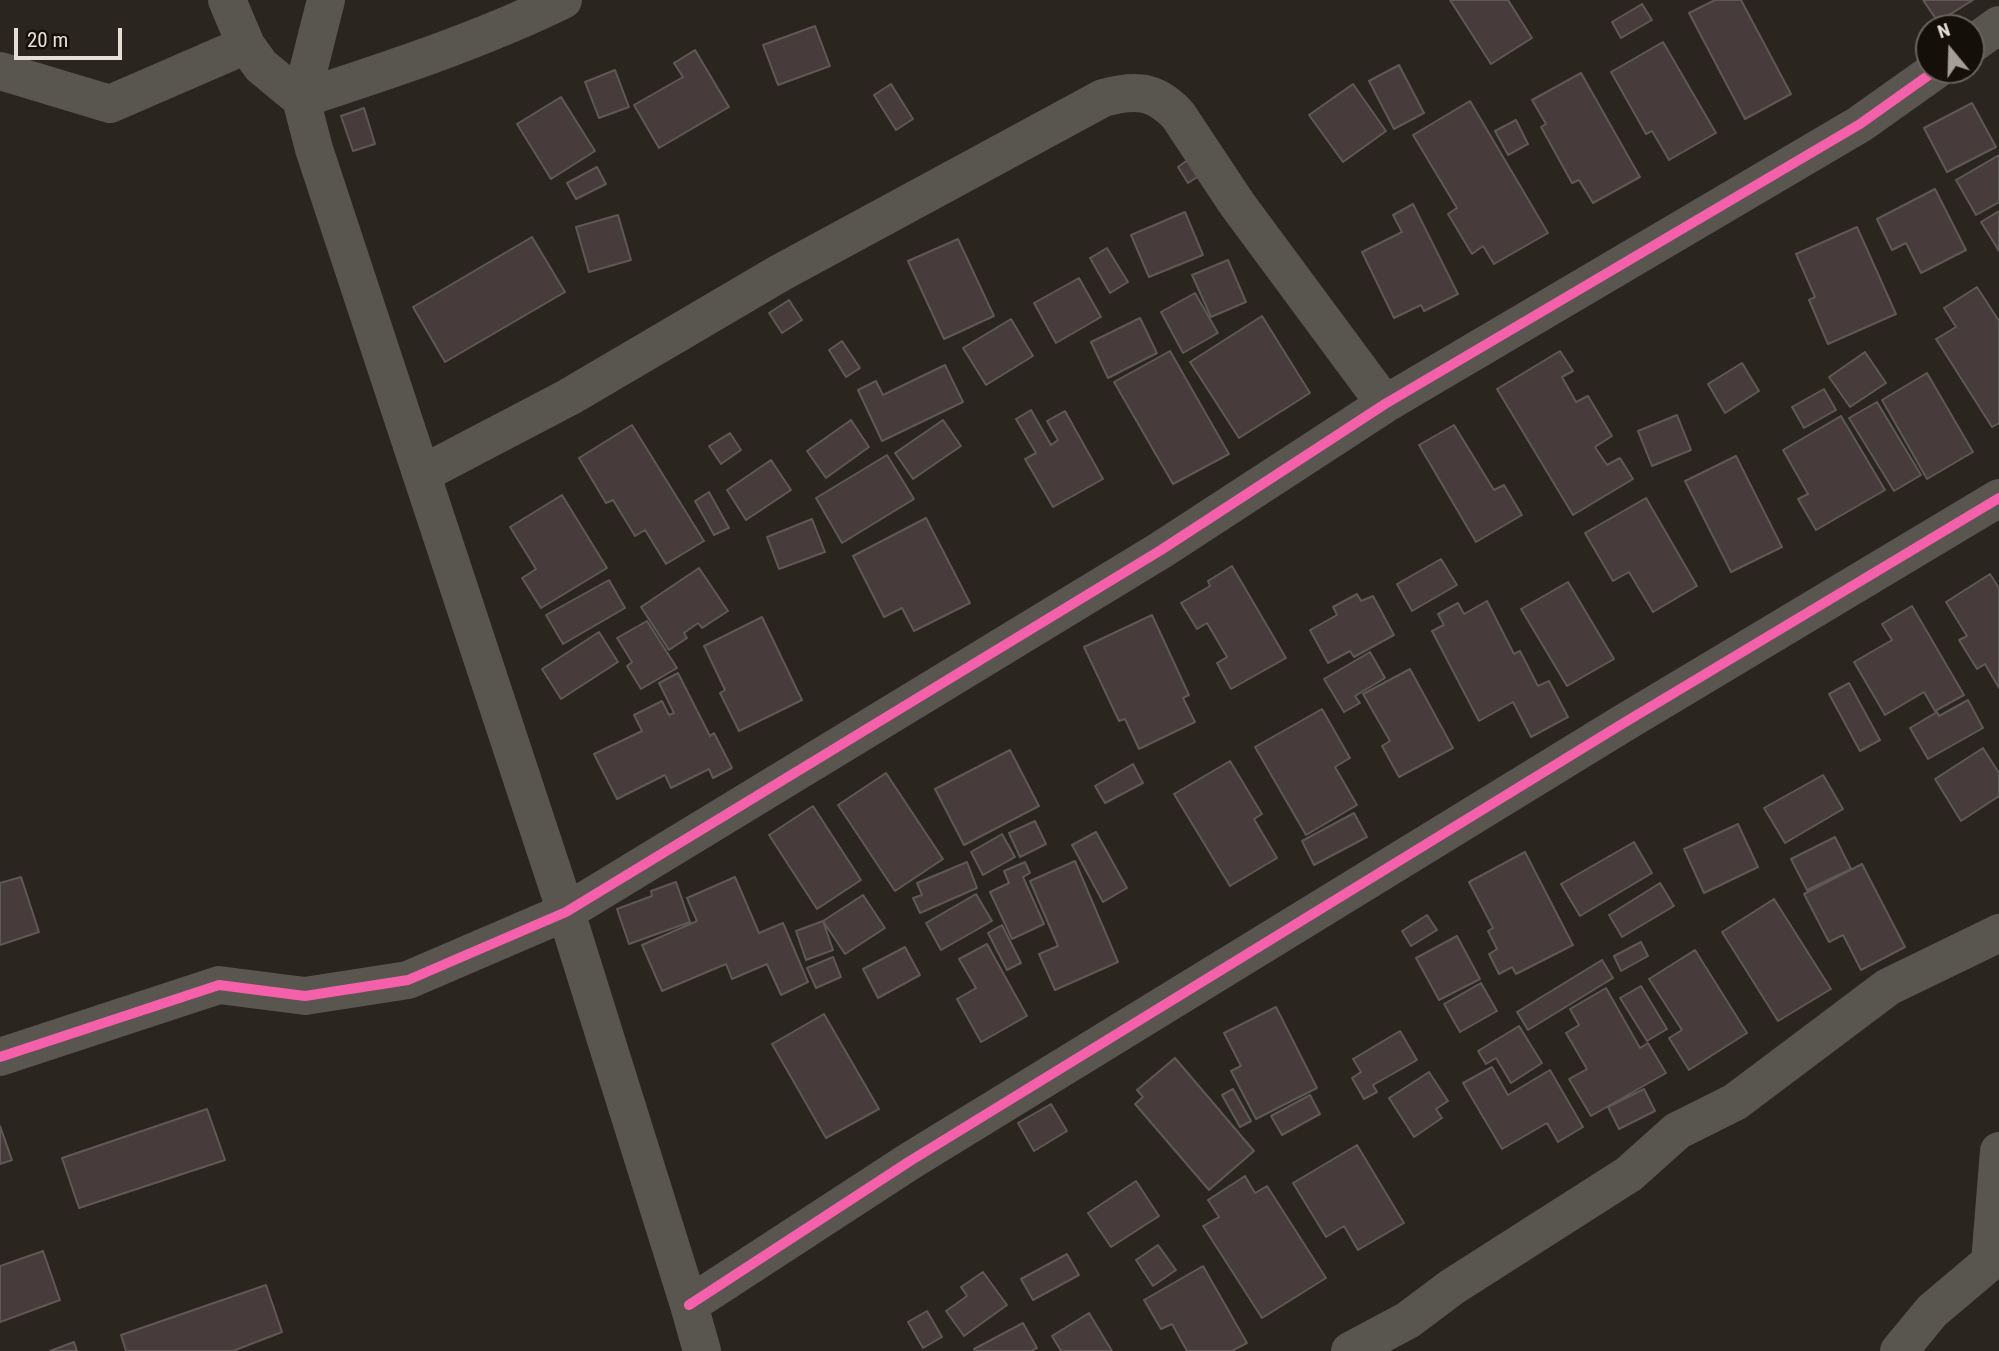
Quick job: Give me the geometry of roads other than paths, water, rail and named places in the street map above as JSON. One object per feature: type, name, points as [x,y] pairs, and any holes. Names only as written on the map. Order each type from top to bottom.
[{"type":"street","points":[[227,0],[246,45],[261,66],[300,99]]},
{"type":"street","points":[[326,0],[300,99],[326,187],[566,912],[690,1305],[702,1351]]},
{"type":"street","points":[[300,99],[379,73],[529,16],[563,0]]},
{"type":"street","points":[[0,71],[110,104],[246,45]]},
{"type":"street","points":[[0,1057],[219,985],[304,996],[408,980],[566,912],[1161,550],[1385,404],[1860,124],[1916,84]]},
{"type":"street","points":[[422,474],[569,397],[780,272],[1091,105],[1124,92],[1146,93],[1166,102],[1178,115],[1237,204],[1385,404]]},
{"type":"street","points":[[690,1305],[922,1153],[1622,724],[1999,498]]},
{"type":"street","points":[[1350,1351],[1408,1320],[1452,1287],[1629,1174],[1677,1131],[1735,1102],[1888,987],[1999,933]]},
{"type":"street","points":[[1899,1351],[1932,1311],[1994,1260],[1999,1150]]}]
